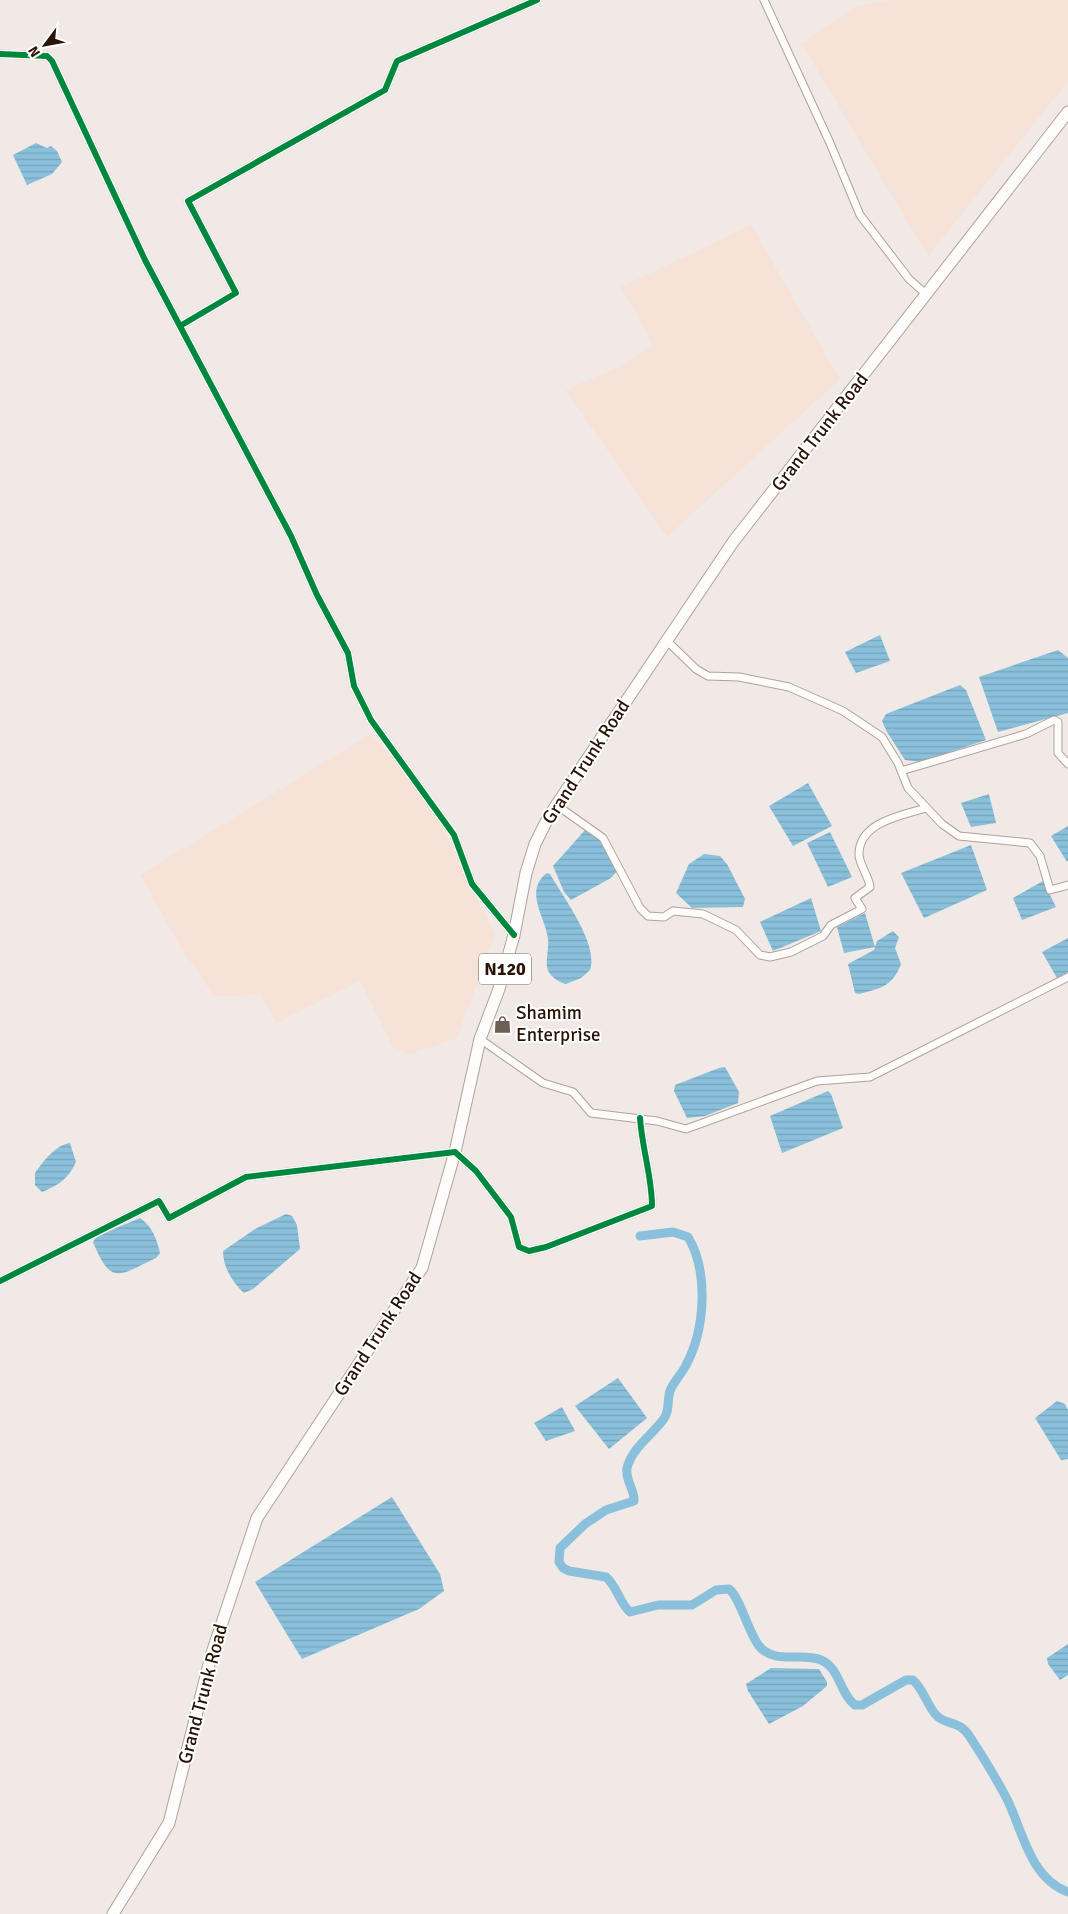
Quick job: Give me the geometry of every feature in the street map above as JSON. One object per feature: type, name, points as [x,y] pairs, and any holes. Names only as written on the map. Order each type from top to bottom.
[{"type":"highway","name":"Grand Trunk Road","points":[[113,1914],[169,1823],[211,1656],[257,1518],[422,1268],[455,1152],[480,1039],[499,989],[514,934],[526,873],[536,844],[555,804],[733,542],[1068,112]]},
{"type":"street","points":[[180,326],[236,293],[188,201],[385,90],[397,61],[537,0]]},
{"type":"street","points":[[764,0],[830,144],[860,215],[909,278],[927,295]]},
{"type":"street","points":[[0,54],[47,56],[52,61],[145,260],[291,536],[317,595],[348,653],[354,686],[370,720],[454,835],[472,884],[514,934]]},
{"type":"street","points":[[666,640],[696,669],[708,676],[739,677],[790,686],[843,711],[882,737],[908,788],[942,824],[959,836],[1030,843],[1040,856],[1050,890],[1068,885]]},
{"type":"street","points":[[901,771],[1026,734],[1054,720],[1058,722],[1058,753],[1068,764]]},
{"type":"street","points":[[555,804],[603,838],[640,908],[648,916],[664,917],[673,911],[702,914],[736,930],[760,955],[770,957],[791,952],[824,936],[831,925],[862,909],[855,898],[870,887],[859,854],[862,842],[870,830],[887,820],[926,808]]},
{"type":"street","points":[[480,1039],[543,1083],[573,1092],[591,1113],[640,1118],[686,1129],[817,1081],[870,1077],[1068,977]]},
{"type":"street","points":[[0,1281],[158,1201],[169,1218],[246,1176],[455,1152],[476,1171],[511,1217],[519,1247],[529,1251],[546,1247],[652,1206],[652,1193],[641,1143],[640,1118]]},
{"type":"shaded area","points":[[889,0],[1068,0],[1068,81],[928,256],[802,44],[854,7]]},
{"type":"shaded area","points":[[751,225],[840,379],[667,537],[566,390],[616,368],[654,346],[621,287]]},
{"type":"shaded area","points":[[371,734],[403,770],[435,814],[495,934],[457,1038],[409,1054],[393,1047],[360,981],[276,1023],[261,995],[214,996],[180,946],[140,875]]},
{"type":"water","points":[[36,143],[47,148],[51,146],[57,151],[62,162],[52,174],[27,185],[13,155]]},
{"type":"water","points":[[880,635],[890,661],[856,673],[845,652]]},
{"type":"water","points":[[1058,650],[1068,658],[1068,713],[998,732],[979,677]]},
{"type":"water","points":[[960,685],[966,690],[986,740],[921,762],[905,760],[882,721],[886,714]]},
{"type":"water","points":[[808,783],[832,826],[793,846],[769,806]]},
{"type":"water","points":[[989,794],[996,823],[971,827],[961,803]]},
{"type":"water","points":[[1068,826],[1068,861],[1067,862],[1051,836]]},
{"type":"water","points":[[585,830],[601,841],[609,852],[617,871],[611,878],[571,900],[564,892],[553,866]]},
{"type":"water","points":[[830,832],[852,877],[828,887],[807,843]]},
{"type":"water","points":[[971,845],[987,890],[924,918],[901,873]]},
{"type":"water","points":[[704,854],[720,856],[727,864],[745,899],[743,907],[692,908],[676,893],[689,864]]},
{"type":"water","points":[[547,873],[550,874],[571,908],[585,934],[589,947],[590,970],[581,978],[566,984],[554,978],[549,973],[547,967],[548,939],[536,896],[540,880]]},
{"type":"water","points":[[1043,881],[1056,907],[1022,920],[1013,898]]},
{"type":"water","points":[[811,898],[821,931],[773,951],[760,922]]},
{"type":"water","points":[[865,913],[875,947],[844,953],[837,927]]},
{"type":"water","points":[[893,931],[899,937],[895,948],[901,964],[898,972],[885,985],[859,994],[855,993],[848,964],[874,950],[877,941]]},
{"type":"water","points":[[1068,938],[1068,972],[1057,978],[1042,952]]},
{"type":"water","points":[[725,1067],[739,1092],[738,1103],[705,1116],[687,1118],[674,1091],[675,1085]]},
{"type":"water","points":[[828,1091],[831,1094],[843,1128],[782,1153],[770,1116]]},
{"type":"water","points":[[70,1143],[76,1162],[73,1168],[62,1181],[42,1192],[35,1185],[35,1173],[54,1150]]},
{"type":"water","points":[[286,1214],[292,1216],[297,1225],[300,1249],[253,1289],[244,1293],[229,1274],[223,1257],[223,1251],[255,1229]]},
{"type":"water","points":[[140,1218],[153,1233],[160,1253],[156,1258],[133,1269],[117,1273],[111,1271],[105,1266],[93,1242],[97,1236]]},
{"type":"water","points":[[618,1378],[647,1418],[609,1449],[575,1406]]},
{"type":"water","points":[[1057,1401],[1065,1404],[1068,1410],[1068,1459],[1061,1460],[1035,1418]]},
{"type":"water","points":[[562,1407],[575,1431],[546,1441],[534,1423]]},
{"type":"water","points":[[392,1497],[440,1574],[444,1591],[419,1609],[302,1659],[255,1582]]},
{"type":"water","points":[[1068,1644],[1068,1675],[1060,1680],[1048,1664],[1047,1658]]},
{"type":"water","points":[[771,1668],[819,1669],[827,1682],[827,1686],[803,1706],[769,1724],[748,1691],[746,1684]]},
{"type":"waterway","points":[[640,1236],[673,1232],[688,1237],[695,1251],[702,1284],[701,1318],[697,1335],[686,1365],[670,1391],[668,1410],[665,1417],[637,1448],[629,1461],[627,1473],[634,1501],[606,1510],[585,1524],[560,1548],[559,1562],[563,1568],[569,1571],[606,1577],[630,1612],[658,1605],[692,1605],[716,1590],[729,1589],[737,1599],[755,1640],[765,1652],[780,1657],[805,1657],[821,1660],[832,1669],[846,1694],[855,1705],[862,1705],[906,1680],[913,1680],[936,1715],[944,1721],[957,1725],[966,1731],[1007,1799],[1029,1853],[1036,1865],[1055,1885],[1068,1892]]},
{"type":"cycle path","points":[[180,326],[236,293],[188,201],[385,90],[397,61],[537,0]]},
{"type":"cycle path","points":[[0,54],[47,56],[52,61],[145,260],[291,536],[317,595],[348,653],[354,686],[371,720],[454,835],[472,884],[514,935]]},
{"type":"cycle path","points":[[0,1281],[159,1201],[169,1218],[246,1177],[455,1152],[476,1171],[511,1217],[519,1247],[529,1251],[546,1247],[652,1206],[640,1118]]},
{"type":"place","name":"Shamim Enterprise","points":[[502,1024]]}]
